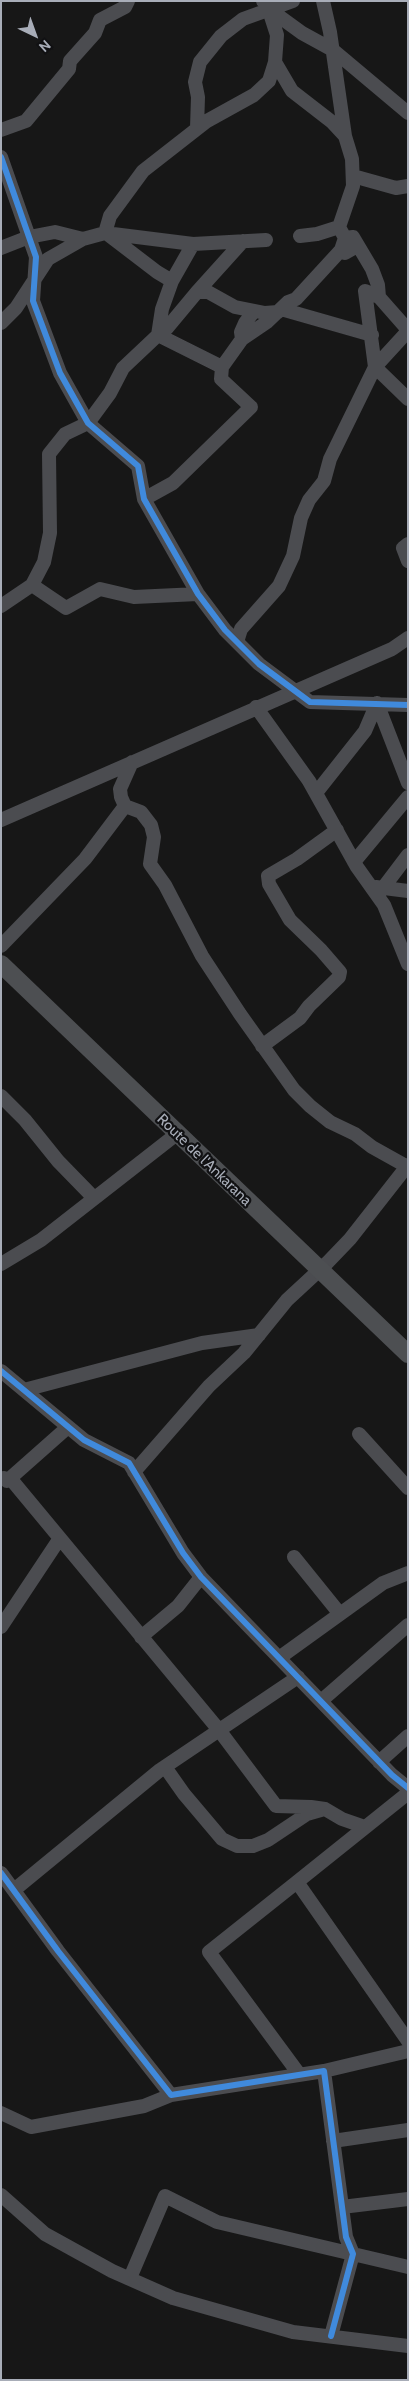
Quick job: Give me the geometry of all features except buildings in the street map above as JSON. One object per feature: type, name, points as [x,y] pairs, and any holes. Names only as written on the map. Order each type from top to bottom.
[{"type":"main road","name":"Route de l'Ankarana","points":[[1,964],[319,1271],[408,1354]]},
{"type":"street","points":[[1,130],[26,122],[69,70],[70,61],[94,33],[100,20],[125,7],[128,1]]},
{"type":"street","points":[[197,128],[198,97],[195,82],[200,62],[221,36],[243,18],[266,5],[293,1]]},
{"type":"street","points":[[144,499],[173,484],[251,407],[221,379],[222,367],[242,339],[305,290],[344,238],[353,186],[352,159],[345,136],[333,50],[323,1]]},
{"type":"street","points":[[266,5],[302,34],[333,50],[408,113]]},
{"type":"street","points":[[105,233],[114,210],[143,171],[197,128],[254,95],[269,80],[275,62],[277,35],[266,5]]},
{"type":"street","points":[[275,62],[292,92],[332,122],[345,136]]},
{"type":"street","points":[[1,157],[36,257],[33,301],[60,373],[88,423],[138,466],[144,499],[198,594],[237,642],[259,664],[294,692],[310,702],[408,705]]},
{"type":"street","points":[[353,176],[396,188],[408,186]]},
{"type":"street","points":[[1,248],[29,237],[55,232],[83,239]]},
{"type":"street","points":[[105,233],[156,272],[172,281]]},
{"type":"street","points":[[1,324],[16,308],[48,260],[83,239],[105,233],[193,244],[266,240]]},
{"type":"street","points":[[300,236],[318,234],[344,238],[372,269],[378,285],[379,297]]},
{"type":"street","points":[[1,606],[32,585],[44,562],[50,533],[48,454],[65,434],[88,423],[110,393],[123,368],[167,328],[243,241]]},
{"type":"street","points":[[158,335],[162,309],[172,281],[193,244]]},
{"type":"street","points":[[237,642],[241,629],[279,586],[293,556],[301,518],[309,500],[324,481],[330,459],[375,367],[408,330],[379,297],[365,291],[375,367],[408,399]]},
{"type":"street","points":[[197,292],[208,292],[238,307],[254,311],[280,310],[372,335]]},
{"type":"street","points":[[238,307],[245,323]]},
{"type":"street","points":[[242,339],[241,332],[254,311]]},
{"type":"street","points":[[158,335],[222,367]]},
{"type":"street","points":[[408,544],[403,548],[408,561]]},
{"type":"street","points":[[32,585],[66,608],[100,589],[134,596],[198,594]]},
{"type":"street","points":[[1,820],[392,649],[408,638]]},
{"type":"street","points":[[377,703],[408,784]]},
{"type":"street","points":[[316,793],[365,731],[377,703]]},
{"type":"street","points":[[256,707],[316,793],[354,862],[376,887],[408,964]]},
{"type":"street","points":[[125,806],[120,789],[132,762]]},
{"type":"street","points":[[354,862],[408,797]]},
{"type":"street","points":[[1,946],[86,859],[125,806]]},
{"type":"street","points":[[125,806],[141,812],[151,825],[154,837],[150,864],[176,903],[202,956],[294,1090],[330,1122],[355,1134],[372,1147],[407,1166],[350,1239],[287,1300],[244,1353],[209,1386],[134,1472]]},
{"type":"street","points":[[262,1046],[300,1018],[309,1006],[339,977],[340,972],[290,920],[269,884],[268,876],[297,859],[337,830]]},
{"type":"street","points":[[376,887],[408,855]]},
{"type":"street","points":[[376,887],[408,891]]},
{"type":"street","points":[[1,1096],[25,1120],[58,1161],[94,1198]]},
{"type":"street","points":[[1,1264],[41,1240],[178,1133]]},
{"type":"street","points":[[24,1390],[202,1343],[259,1334]]},
{"type":"street","points":[[1,1371],[84,1440],[129,1463],[183,1553],[202,1577],[379,1762],[408,1788]]},
{"type":"street","points":[[68,1427],[6,1477],[60,1538],[219,1730],[276,1806],[324,1809],[342,1819],[365,1827]]},
{"type":"street","points":[[359,1434],[408,1488]]},
{"type":"street","points":[[1,1627],[60,1538]]},
{"type":"street","points":[[294,1557],[340,1614]]},
{"type":"street","points":[[280,1658],[383,1583],[408,1573]]},
{"type":"street","points":[[141,1637],[178,1606],[202,1577]]},
{"type":"street","points":[[321,1701],[408,1625]]},
{"type":"street","points":[[14,1890],[165,1767],[298,1677]]},
{"type":"street","points":[[379,1762],[408,1736]]},
{"type":"street","points":[[165,1767],[184,1794],[222,1839],[237,1846],[253,1846],[268,1840],[307,1814],[324,1809]]},
{"type":"street","points":[[299,2074],[209,1952],[408,1793]]},
{"type":"street","points":[[1,1872],[58,1951],[170,2094]]},
{"type":"street","points":[[297,1882],[408,2041]]},
{"type":"street","points":[[1,2113],[31,2127],[144,2106],[170,2094],[324,2071],[408,2051]]},
{"type":"street","points":[[324,2071],[346,2237],[353,2254],[331,2336]]},
{"type":"street","points":[[333,2141],[408,2130]]},
{"type":"street","points":[[1,2195],[45,2234],[173,2298],[293,2332],[408,2346]]},
{"type":"street","points":[[130,2278],[165,2196],[217,2222],[408,2267]]},
{"type":"street","points":[[342,2208],[408,2199]]},
{"type":"cycle path","points":[[1,157],[36,257],[33,301],[60,373],[88,423],[138,466],[144,499],[198,594],[225,630],[259,664],[310,702],[408,705]]},
{"type":"cycle path","points":[[1,1371],[84,1440],[129,1463],[183,1553],[201,1577],[392,1775],[408,1788]]},
{"type":"cycle path","points":[[1,1873],[58,1951],[171,2095],[324,2071],[346,2237],[353,2254],[331,2336]]}]
